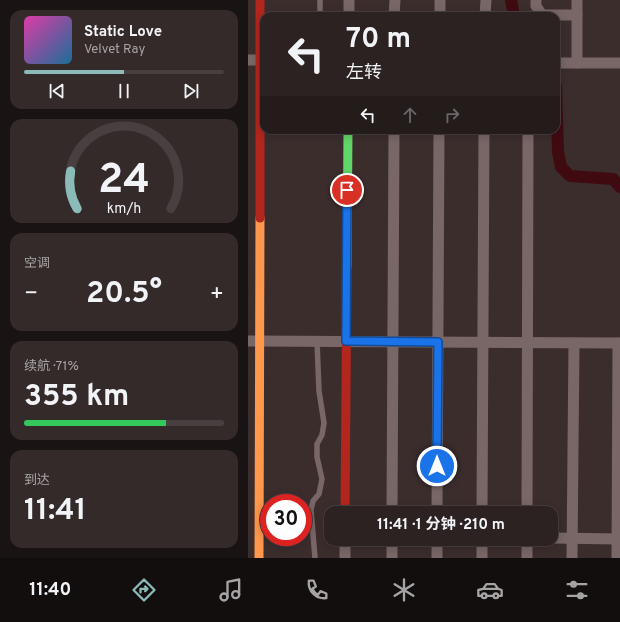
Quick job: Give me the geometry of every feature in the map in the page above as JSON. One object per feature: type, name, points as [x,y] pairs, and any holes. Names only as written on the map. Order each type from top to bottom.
[{"type":"street","points":[[260,0],[260,12]]},
{"type":"street","points":[[349,0],[349,12]]},
{"type":"street","points":[[394,0],[394,12]]},
{"type":"street","points":[[440,0],[440,12]]},
{"type":"street","points":[[485,12],[486,0]]},
{"type":"street","points":[[536,0],[536,6],[540,12]]},
{"type":"street","points":[[573,63],[578,0]]},
{"type":"street","points":[[560,15],[577,15]]},
{"type":"street","points":[[248,60],[260,60]]},
{"type":"street","points":[[560,63],[620,63]]},
{"type":"street","points":[[259,558],[254,341],[260,130]]},
{"type":"street","points":[[345,506],[348,134]]},
{"type":"street","points":[[392,506],[394,134]]},
{"type":"street","points":[[437,506],[439,134]]},
{"type":"street","points":[[482,506],[484,134]]},
{"type":"street","points":[[527,506],[529,342],[528,134]]},
{"type":"street","points":[[254,341],[619,343],[619,539],[617,558]]},
{"type":"street","points":[[572,558],[574,342]]},
{"type":"street","points":[[558,538],[619,539]]},
{"type":"street","points":[[344,558],[345,546]]},
{"type":"street","points":[[392,546],[392,558]]},
{"type":"street","points":[[437,546],[437,558]]},
{"type":"street","points":[[482,546],[482,558]]},
{"type":"street","points":[[527,546],[527,558]]},
{"type":"lane","points":[[320,0],[320,12]]},
{"type":"lane","points":[[315,558],[310,510],[313,502],[319,494],[322,479],[317,457],[317,444],[322,435],[324,423],[319,392],[317,341]]},
{"type":"waterway","points":[[511,0],[513,12]]},
{"type":"waterway","points":[[557,134],[558,152],[561,167],[570,176],[613,179],[620,187]]},
{"type":"traffic: fast","points":[[347,267],[348,134]]},
{"type":"traffic: slow","points":[[259,558],[260,218]]},
{"type":"traffic: jam","points":[[260,0],[260,218]]},
{"type":"traffic: jam","points":[[345,506],[347,267]]},
{"type":"route","points":[[347,190],[346,341],[438,342],[437,466]]}]
